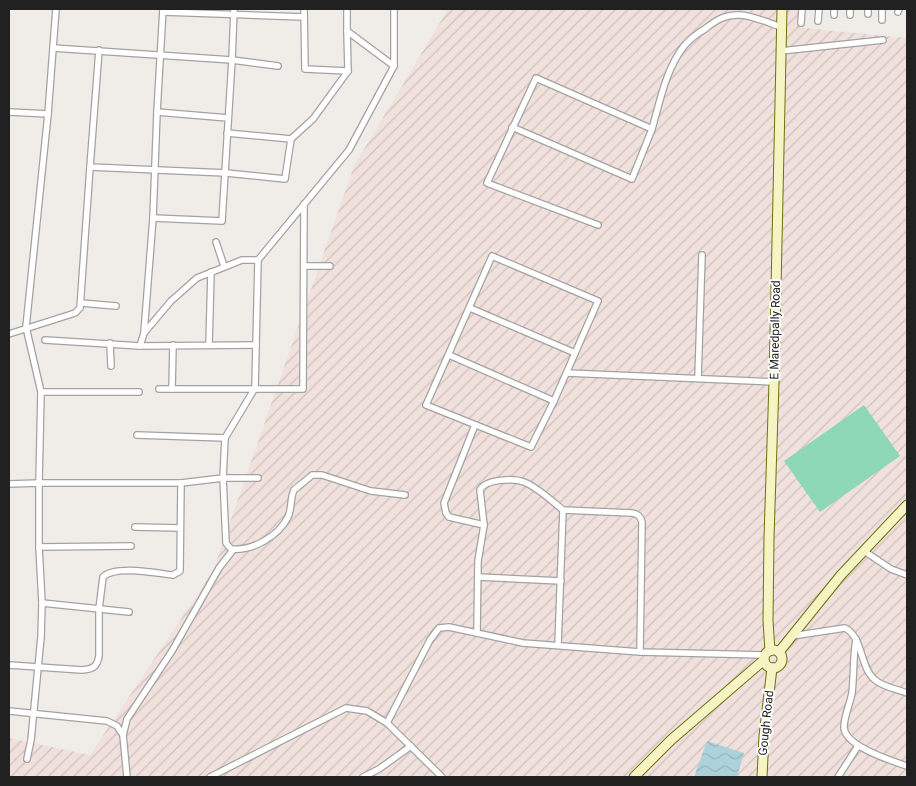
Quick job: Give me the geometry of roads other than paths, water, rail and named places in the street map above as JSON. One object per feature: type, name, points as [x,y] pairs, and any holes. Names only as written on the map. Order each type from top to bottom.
[{"type":"main road","name":"E Maredpally Road","points":[[769,654],[769,538],[782,9]]},
{"type":"main road","points":[[634,777],[671,740],[792,636],[841,575],[907,505]]},
{"type":"main road","points":[[769,654],[766,666],[772,668]]},
{"type":"main road","name":"Gough Road","points":[[762,777],[764,728],[772,668],[779,666],[782,662],[782,656],[769,654]]},
{"type":"street","points":[[27,759],[31,740],[41,637],[42,603],[39,547],[41,392],[26,327],[48,114],[56,9]]},
{"type":"street","points":[[304,9],[305,69],[348,71]]},
{"type":"street","points":[[90,168],[226,174],[285,179],[291,139],[313,120],[348,71],[347,9]]},
{"type":"street","points":[[394,9],[394,66],[349,150],[258,260],[255,388],[225,438],[223,478],[226,543],[231,549],[240,550],[255,546],[266,540],[282,527],[289,516],[294,490],[312,475],[322,476],[371,491],[405,495]]},
{"type":"street","points":[[801,23],[802,9]]},
{"type":"street","points":[[818,21],[819,9]]},
{"type":"street","points":[[882,9],[882,20]]},
{"type":"street","points":[[140,346],[144,333],[153,218],[163,10],[233,11],[304,17]]},
{"type":"street","points":[[153,218],[222,221],[232,60],[233,11]]},
{"type":"street","points":[[512,127],[632,179],[652,129],[662,94],[676,59],[685,45],[718,20],[729,16],[742,15],[781,28]]},
{"type":"street","points":[[347,31],[394,66]]},
{"type":"street","points":[[781,51],[883,40]]},
{"type":"street","points":[[53,48],[232,60],[278,66]]},
{"type":"street","points":[[9,334],[26,327],[75,313],[81,304],[83,243],[99,50]]},
{"type":"street","points":[[598,225],[487,183],[536,78],[652,129]]},
{"type":"street","points":[[9,112],[48,114]]},
{"type":"street","points":[[157,112],[228,118]]},
{"type":"street","points":[[228,133],[291,139]]},
{"type":"street","points":[[160,390],[303,388],[304,204]]},
{"type":"street","points":[[216,242],[224,266]]},
{"type":"street","points":[[698,378],[702,255]]},
{"type":"street","points":[[492,256],[598,301],[575,353],[531,447],[426,404],[492,256]]},
{"type":"street","points":[[144,333],[171,301],[197,278],[242,260],[258,260]]},
{"type":"street","points":[[304,266],[330,266]]},
{"type":"street","points":[[208,345],[211,272]]},
{"type":"street","points":[[81,304],[116,306]]},
{"type":"street","points":[[470,308],[575,353]]},
{"type":"street","points":[[44,340],[140,346],[256,345]]},
{"type":"street","points":[[110,343],[111,366]]},
{"type":"street","points":[[172,389],[173,345]]},
{"type":"street","points":[[449,355],[554,401]]},
{"type":"street","points":[[567,373],[774,382]]},
{"type":"street","points":[[41,392],[139,392]]},
{"type":"street","points":[[475,425],[448,494],[445,508],[449,517],[484,525]]},
{"type":"street","points":[[137,435],[225,438]]},
{"type":"street","points":[[9,484],[181,483],[223,478],[258,478]]},
{"type":"street","points":[[477,633],[478,561],[484,525],[480,490],[488,482],[523,481],[563,510],[632,513],[640,518],[642,522],[640,652]]},
{"type":"street","points":[[9,665],[82,670],[95,667],[99,656],[99,610],[103,577],[106,574],[122,571],[173,575],[178,573],[181,567],[181,483]]},
{"type":"street","points":[[558,645],[563,510]]},
{"type":"street","points":[[135,527],[180,528]]},
{"type":"street","points":[[39,547],[131,546]]},
{"type":"street","points":[[126,777],[123,735],[127,719],[172,651],[219,568],[234,550]]},
{"type":"street","points":[[864,550],[894,571],[907,575]]},
{"type":"street","points":[[478,577],[561,581]]},
{"type":"street","points":[[42,603],[129,612]]},
{"type":"street","points":[[387,722],[434,633],[443,626],[523,643],[640,652],[769,654]]},
{"type":"street","points":[[792,636],[829,629],[845,628],[850,630],[856,639],[868,671],[874,680],[907,692]]},
{"type":"street","points":[[856,639],[852,694],[844,728],[848,739],[858,746],[907,766]]},
{"type":"street","points":[[210,777],[346,708],[367,711],[387,722],[442,777]]},
{"type":"street","points":[[9,711],[107,721],[118,726],[123,735]]},
{"type":"street","points":[[363,777],[379,769],[411,746]]},
{"type":"street","points":[[838,777],[858,746]]},
{"type":"water","points":[[707,741],[744,753],[737,777],[694,777]]}]
